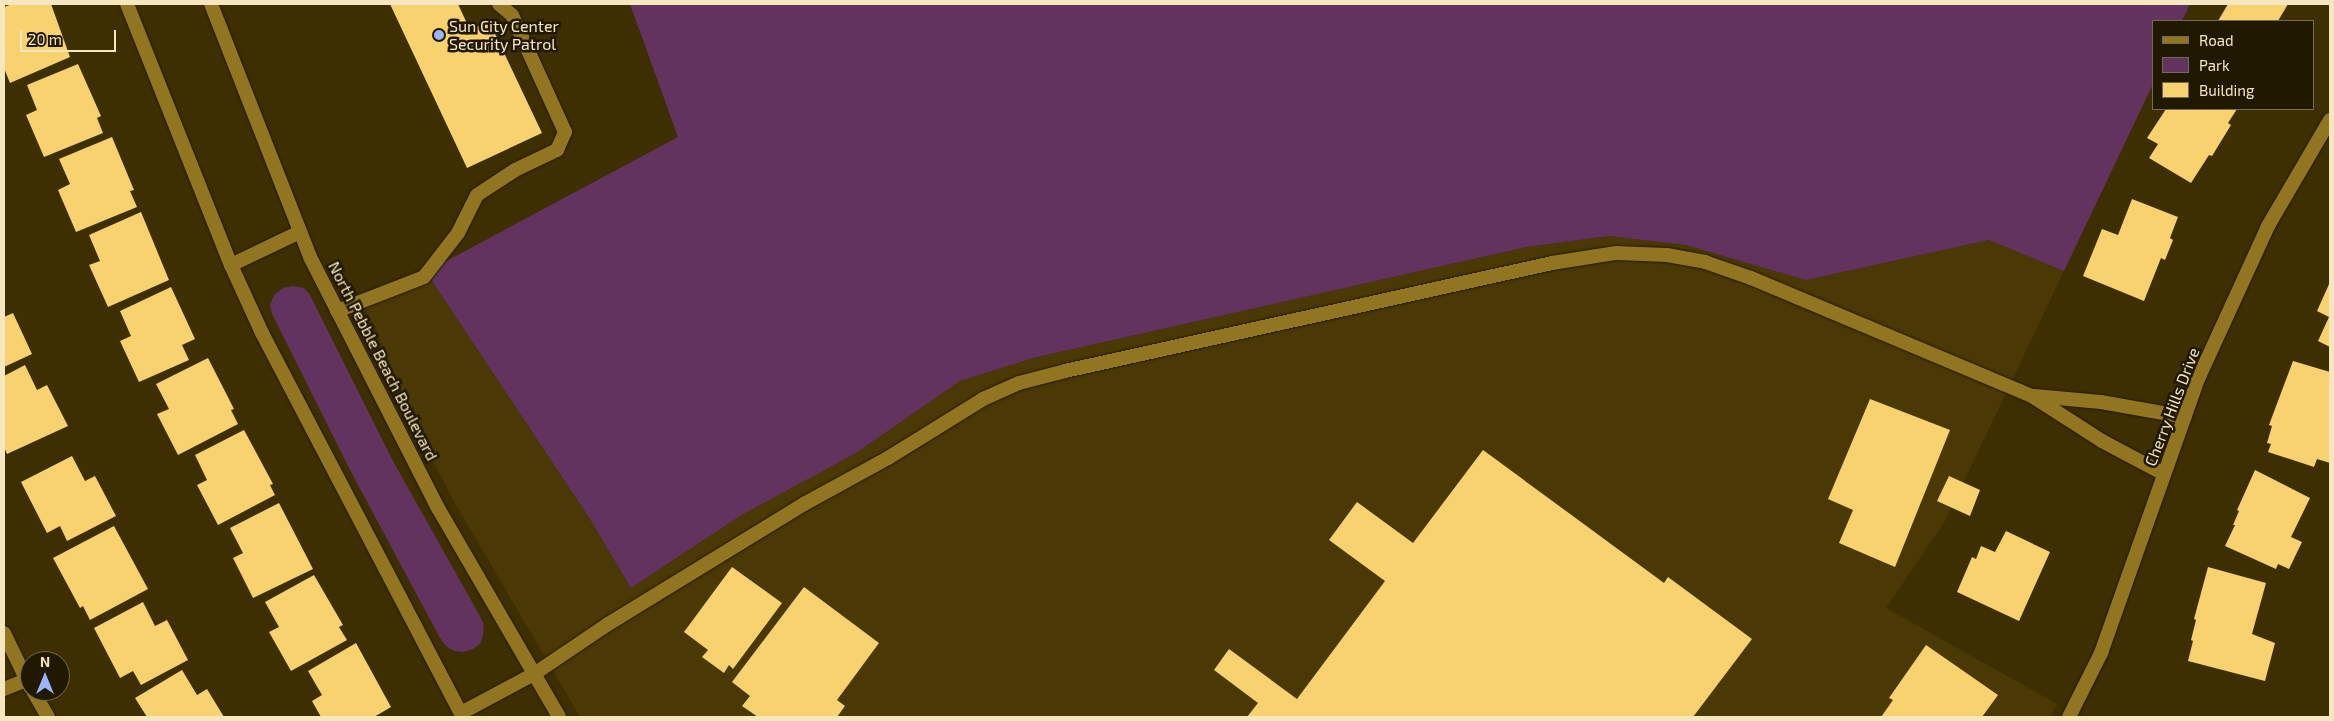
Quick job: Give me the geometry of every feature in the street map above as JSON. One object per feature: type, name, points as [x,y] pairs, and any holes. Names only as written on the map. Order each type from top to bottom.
[{"type":"street","points":[[127,4],[231,265],[290,390],[462,715],[534,674],[622,615],[804,504],[888,458],[982,399],[1019,383],[1065,371],[1552,263],[1616,253],[1667,255],[1705,262],[1751,278],[2032,396],[2102,441],[2164,474]]},
{"type":"street","name":"North Pebble Beach Boulevard","points":[[211,4],[300,232],[337,311],[438,508],[559,717]]},
{"type":"street","points":[[337,311],[424,277],[458,233],[477,195],[515,170],[557,150],[565,132],[512,15],[500,4]]},
{"type":"street","name":"Cherry Hills Drive","points":[[2069,717],[2101,653],[2200,377],[2268,226],[2330,120]]},
{"type":"street","points":[[231,265],[300,232]]},
{"type":"street","points":[[2032,396],[2101,402],[2185,417]]},
{"type":"street","points":[[4,632],[20,665]]},
{"type":"street","points":[[4,689],[20,687]]},
{"type":"street","points":[[39,701],[48,717]]},
{"type":"shaded area","points":[[1609,236],[1686,245],[1806,280],[1989,240],[2064,271],[1945,521],[1886,608],[2057,704],[2050,717],[580,717],[452,498],[425,446],[361,298],[426,272],[590,519],[631,588],[740,516],[856,453],[960,381],[1033,358],[1464,261],[1527,247]]},
{"type":"green space","points":[[630,4],[2190,4],[2182,20],[2152,20],[2152,86],[2064,271],[1989,240],[1806,280],[1686,245],[1609,236],[1527,247],[1033,358],[960,381],[856,453],[740,516],[631,588],[590,519],[426,272],[678,137]]},
{"type":"green space","points":[[293,286],[304,288],[310,295],[393,461],[481,618],[484,626],[483,635],[480,644],[473,649],[463,652],[454,651],[446,646],[440,638],[350,470],[272,314],[270,305],[274,295],[283,288]]},
{"type":"building","points":[[12,4],[51,4],[70,57],[10,83],[4,68],[4,7]]},
{"type":"building","points":[[390,4],[458,4],[470,30],[489,21],[542,133],[467,168]]},
{"type":"building","points":[[2228,4],[2288,4],[2279,20],[2219,20]]},
{"type":"building","points":[[78,64],[101,116],[97,118],[103,133],[44,157],[26,115],[37,110],[27,85]]},
{"type":"building","points":[[2165,110],[2236,110],[2228,123],[2231,125],[2212,156],[2209,155],[2191,183],[2149,158],[2158,144],[2147,138]]},
{"type":"building","points":[[112,137],[134,190],[130,191],[137,207],[76,232],[58,190],[70,184],[59,159]]},
{"type":"building","points":[[2132,199],[2178,217],[2170,238],[2173,240],[2165,260],[2161,258],[2144,301],[2083,276],[2102,229],[2118,235]]},
{"type":"building","points":[[141,212],[169,280],[108,307],[89,265],[100,261],[89,235]]},
{"type":"building","points":[[2330,282],[2330,347],[2318,341],[2329,317],[2317,311]]},
{"type":"building","points":[[171,287],[195,339],[182,345],[189,360],[139,382],[120,341],[131,336],[120,311]]},
{"type":"building","points":[[13,313],[32,354],[4,367],[4,317]]},
{"type":"building","points":[[208,358],[234,409],[231,410],[238,424],[178,455],[157,414],[169,409],[156,384]]},
{"type":"building","points":[[2293,361],[2330,372],[2330,463],[2317,459],[2314,467],[2268,452],[2271,444],[2267,443],[2272,426],[2269,425]]},
{"type":"building","points":[[25,365],[37,390],[47,385],[68,426],[7,454],[4,447],[4,376]]},
{"type":"building","points":[[1870,399],[1950,430],[1895,567],[1839,543],[1853,510],[1828,499]]},
{"type":"building","points":[[244,430],[273,484],[270,485],[275,495],[218,525],[197,485],[207,480],[195,455]]},
{"type":"building","points":[[1483,450],[1664,583],[1668,577],[1752,639],[1693,717],[1247,717],[1258,703],[1214,670],[1229,649],[1297,699],[1385,581],[1329,540],[1357,502],[1413,543]]},
{"type":"building","points":[[72,456],[85,481],[95,476],[116,516],[67,541],[60,526],[47,533],[21,482]]},
{"type":"building","points":[[2255,470],[2310,498],[2291,537],[2302,542],[2289,569],[2278,564],[2276,569],[2225,546],[2235,525],[2233,525],[2239,511],[2237,510]]},
{"type":"building","points":[[1949,476],[1980,490],[1970,516],[1937,501]]},
{"type":"building","points":[[279,503],[313,569],[253,598],[233,558],[243,553],[230,528]]},
{"type":"building","points":[[114,526],[148,589],[90,620],[83,606],[80,608],[53,558]]},
{"type":"building","points":[[2006,531],[2050,552],[2019,621],[1957,592],[1972,557],[1976,559],[1981,546],[1995,552]]},
{"type":"building","points":[[732,567],[782,603],[733,669],[729,665],[724,673],[702,657],[708,650],[684,632]]},
{"type":"building","points":[[2208,567],[2266,583],[2252,634],[2275,643],[2265,681],[2188,661],[2196,620],[2194,619]]},
{"type":"building","points":[[314,575],[343,625],[339,627],[347,640],[291,671],[269,632],[279,627],[265,602]]},
{"type":"building","points":[[804,587],[879,643],[837,700],[845,706],[837,717],[758,717],[742,706],[750,696],[732,682]]},
{"type":"building","points":[[143,602],[155,626],[167,620],[188,660],[141,685],[133,671],[120,678],[94,628]]},
{"type":"building","points":[[356,643],[391,707],[374,717],[321,717],[312,701],[322,695],[308,671]]},
{"type":"building","points":[[1926,645],[1998,695],[1982,717],[1881,717],[1893,700],[1889,698]]},
{"type":"building","points":[[182,670],[197,695],[207,689],[224,717],[147,717],[135,698]]},
{"type":"place","name":"Sun City Center Security Patrol","points":[[439,35]]}]
